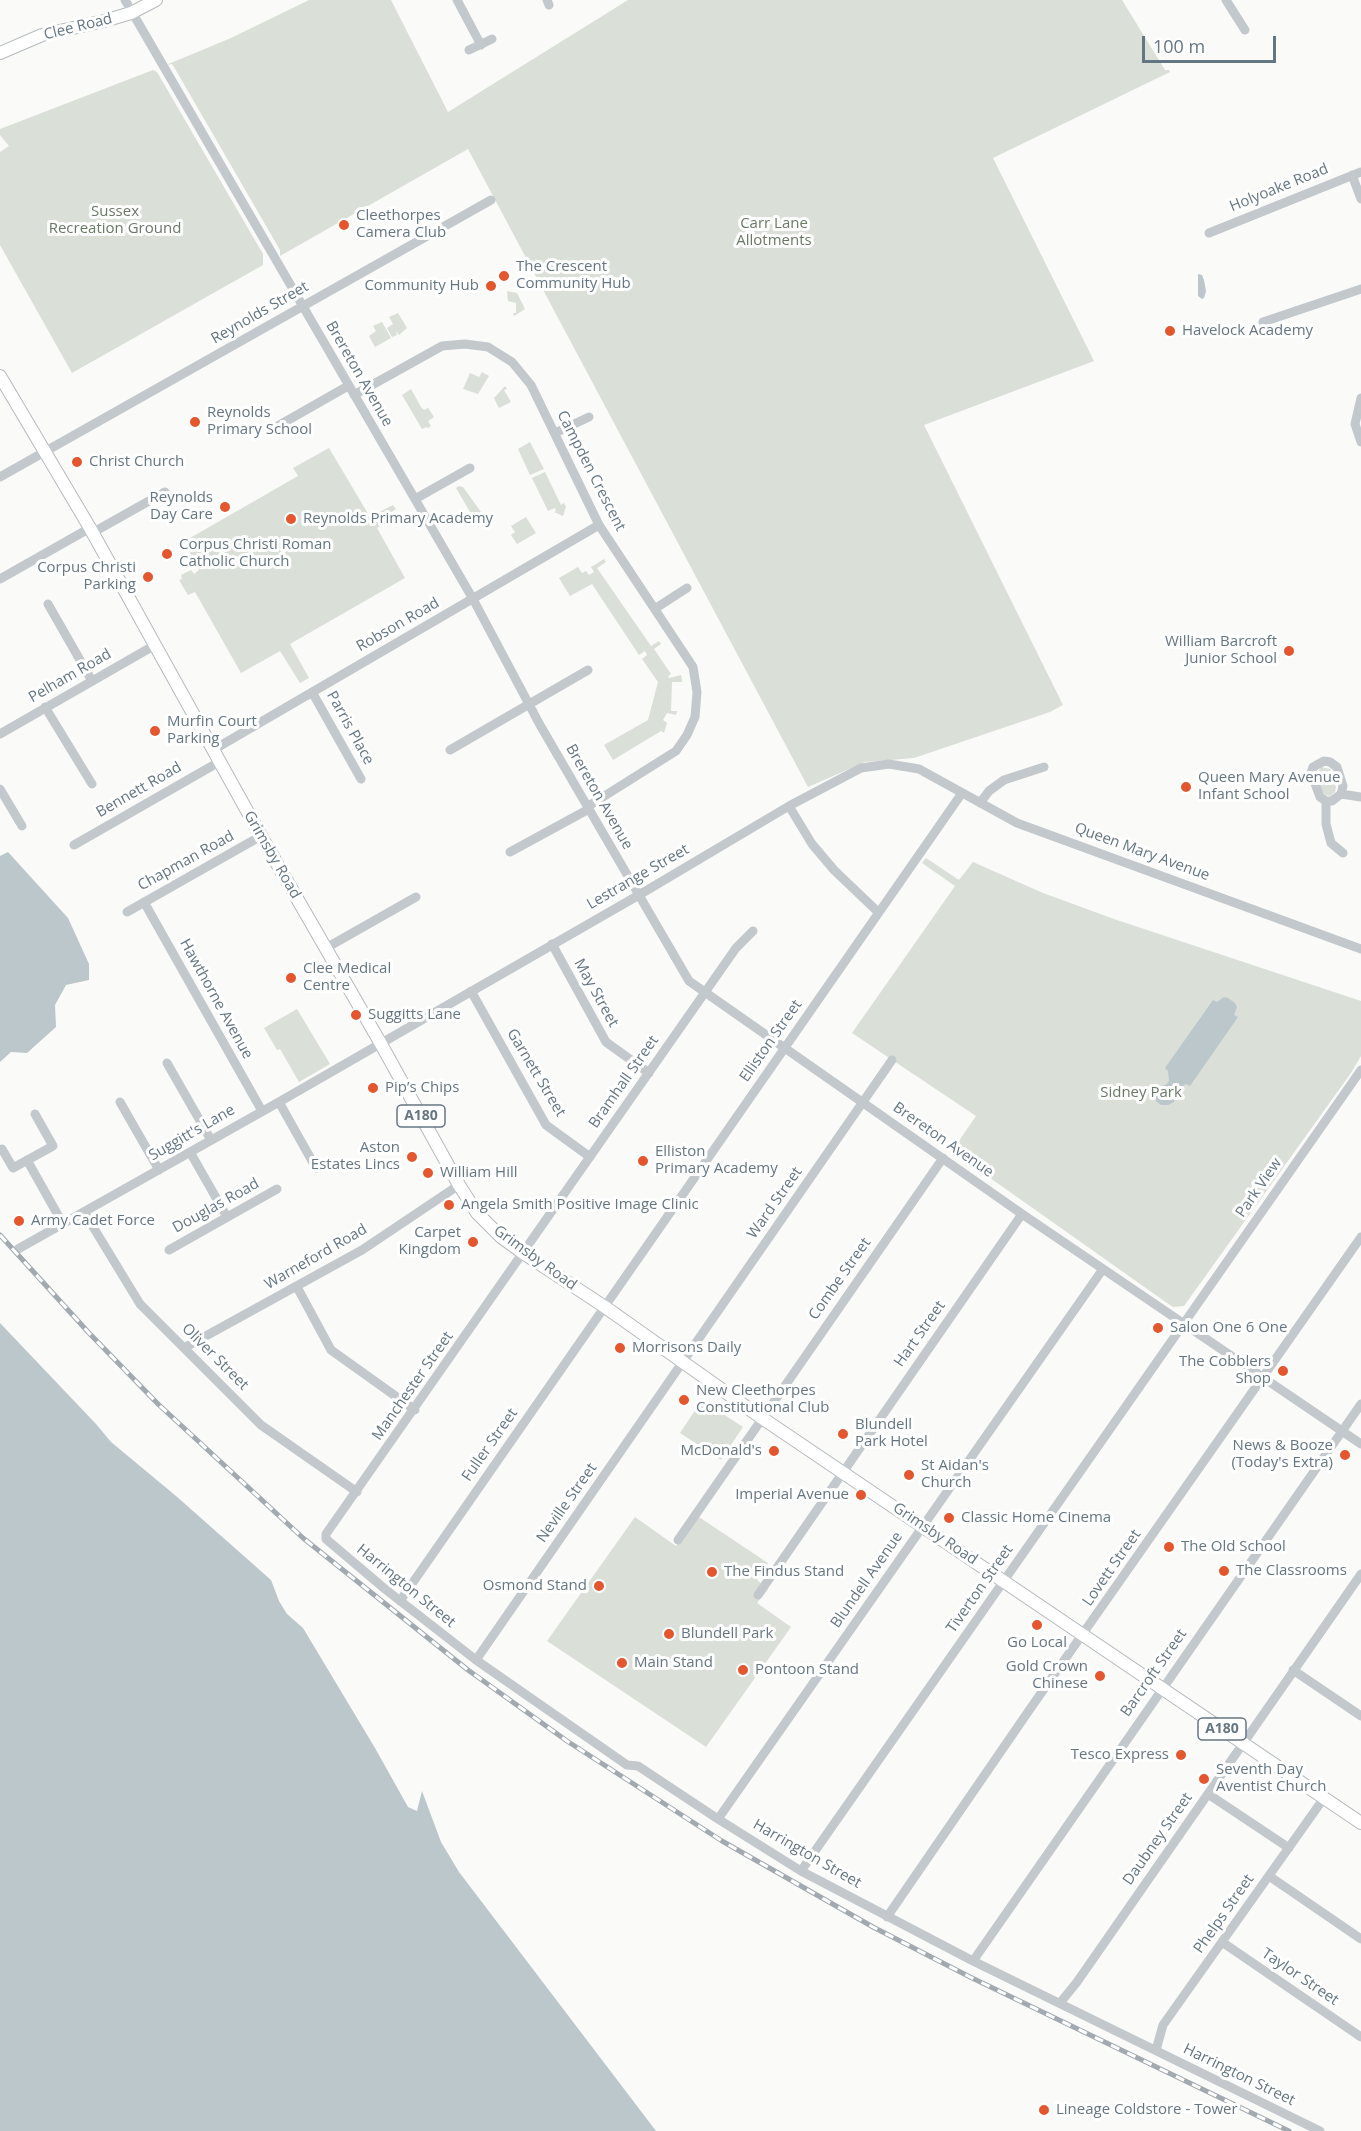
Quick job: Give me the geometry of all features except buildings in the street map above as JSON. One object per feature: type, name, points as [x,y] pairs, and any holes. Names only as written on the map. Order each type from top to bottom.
[{"type":"main road","name":"Clee Road","points":[[0,52],[42,35],[131,13],[156,0]]},
{"type":"main road","name":"Grimsby Road","points":[[0,376],[91,531],[219,762],[477,1213],[501,1237],[523,1253],[605,1307],[762,1418],[1361,1823]]},
{"type":"street","name":"Brereton Avenue","points":[[125,0],[473,599],[588,808],[689,981],[1022,1214],[1361,1444]]},
{"type":"street","points":[[458,0],[481,45]]},
{"type":"street","points":[[1226,0],[1245,30]]},
{"type":"street","points":[[469,50],[492,39]]},
{"type":"street","points":[[1357,173],[1361,199]]},
{"type":"street","name":"Holyoake Road","points":[[1209,232],[1357,173]]},
{"type":"street","name":"Reynolds Street","points":[[0,477],[491,200]]},
{"type":"street","points":[[1263,322],[1361,289]]},
{"type":"street","name":"Campden Crescent","points":[[354,395],[442,346],[465,344],[488,347],[512,362],[531,385],[599,525],[693,667],[697,692],[695,717],[676,751],[588,808],[510,852]]},
{"type":"street","points":[[276,427],[348,386]]},
{"type":"street","points":[[1361,398],[1355,424],[1361,442]]},
{"type":"street","points":[[555,433],[589,417]]},
{"type":"street","points":[[415,500],[470,468]]},
{"type":"street","points":[[0,579],[165,492]]},
{"type":"street","name":"Robson Road","points":[[213,750],[599,525]]},
{"type":"street","points":[[656,608],[687,588]]},
{"type":"street","points":[[48,604],[92,681]]},
{"type":"street","name":"Pelham Road","points":[[0,734],[155,645]]},
{"type":"street","points":[[450,750],[588,670]]},
{"type":"street","name":"Parris Place","points":[[312,692],[361,779]]},
{"type":"street","points":[[45,707],[92,784]]},
{"type":"street","name":"Bennett Road","points":[[74,845],[219,762]]},
{"type":"street","points":[[1330,762],[1336,767],[1342,786],[1341,794],[1332,801],[1326,801],[1318,793],[1311,773],[1318,763],[1330,762]]},
{"type":"street","name":"Lestrange Street","points":[[381,1044],[789,806],[861,768],[889,764],[919,769]]},
{"type":"street","points":[[980,803],[989,791],[1004,780],[1044,767]]},
{"type":"street","name":"Queen Mary Avenue","points":[[919,769],[1017,823],[1361,950]]},
{"type":"street","points":[[0,789],[22,826]]},
{"type":"street","name":"Elliston Street","points":[[605,1307],[962,793]]},
{"type":"street","points":[[1341,794],[1361,797]]},
{"type":"street","points":[[1326,801],[1328,845],[1343,853]]},
{"type":"street","points":[[789,806],[812,844],[834,870],[878,912]]},
{"type":"street","name":"Chapman Road","points":[[127,912],[261,836]]},
{"type":"street","points":[[326,948],[416,897]]},
{"type":"street","name":"Hawthorne Avenue","points":[[144,902],[262,1111]]},
{"type":"street","name":"Bramhall Street","points":[[523,1253],[736,948],[753,931]]},
{"type":"street","name":"May Street","points":[[552,944],[606,1042],[649,1073]]},
{"type":"street","name":"Garnett Street","points":[[471,991],[546,1125],[590,1157]]},
{"type":"street","name":"Suggitt's Lane","points":[[18,1249],[381,1044]]},
{"type":"street","name":"Ward Street","points":[[683,1362],[892,1060]]},
{"type":"street","points":[[167,1063],[210,1140]]},
{"type":"street","name":"Park View","points":[[1182,1324],[1358,1080],[1361,1070]]},
{"type":"street","points":[[120,1102],[159,1170]]},
{"type":"street","points":[[279,1102],[316,1168]]},
{"type":"street","points":[[2,1149],[13,1168],[53,1146],[35,1114]]},
{"type":"street","points":[[190,1152],[227,1217]]},
{"type":"street","name":"Combe Street","points":[[678,1540],[943,1158]]},
{"type":"street","points":[[27,1160],[63,1224]]},
{"type":"street","name":"Warneford Road","points":[[184,1348],[362,1250],[459,1185]]},
{"type":"street","name":"Douglas Road","points":[[169,1250],[277,1189]]},
{"type":"street","name":"Oliver Street","points":[[84,1212],[140,1304],[261,1425],[357,1492]]},
{"type":"street","name":"Hart Street","points":[[842,1472],[1022,1214]]},
{"type":"street","name":"Lovett Street","points":[[887,1917],[1361,1236]]},
{"type":"street","name":"Manchester Street","points":[[326,1534],[523,1253]]},
{"type":"street","name":"Blundell Avenue","points":[[718,1819],[1102,1269]]},
{"type":"street","points":[[297,1287],[331,1350],[415,1410]]},
{"type":"street","name":"Fuller Street","points":[[400,1601],[605,1307]]},
{"type":"street","name":"Tiverton Street","points":[[801,1871],[1182,1324]]},
{"type":"street","name":"Neville Street","points":[[476,1660],[683,1362]]},
{"type":"street","name":"Barcroft Street","points":[[973,1960],[1361,1404]]},
{"type":"street","points":[[758,1595],[842,1472]]},
{"type":"street","name":"Harrington Street","points":[[326,1534],[328,1542],[476,1660],[627,1765],[638,1766],[801,1871],[887,1917],[1320,2131]]},
{"type":"street","name":"Daubney Street","points":[[1060,2003],[1360,1578]]},
{"type":"street","points":[[1293,1670],[1361,1716]]},
{"type":"street","points":[[1208,1794],[1289,1848]]},
{"type":"street","name":"Phelps Street","points":[[1156,2050],[1163,2025],[1324,1798]]},
{"type":"street","points":[[1269,1876],[1361,1939]]},
{"type":"street","name":"Taylor Street","points":[[1222,1942],[1361,2037]]},
{"type":"green space","name":"Carr Lane Allotments","points":[[309,0],[391,0],[448,112],[628,0],[1122,0],[1165,70],[1170,72],[993,158],[1094,361],[924,425],[1063,705],[1050,712],[914,758],[865,762],[808,787],[468,149],[280,256],[280,250],[174,67],[172,64],[166,65],[231,38]]},
{"type":"green space","name":"Sussex Recreation Ground","points":[[153,70],[157,72],[263,254],[263,265],[72,373],[0,245],[0,152],[9,146],[0,135],[0,129]]},
{"type":"green space","points":[[507,291],[517,293],[525,309],[514,316],[516,303],[508,301]]},
{"type":"green space","points":[[398,313],[407,328],[399,335],[396,331],[397,335],[392,337],[387,328],[393,324],[389,317]]},
{"type":"green space","points":[[382,322],[391,338],[375,347],[369,336],[376,331],[373,326]]},
{"type":"green space","points":[[482,372],[489,376],[478,394],[463,389],[470,373],[479,377]]},
{"type":"green space","points":[[505,386],[507,389],[504,390],[511,402],[499,408],[494,398]]},
{"type":"green space","points":[[411,389],[421,407],[424,410],[428,408],[434,417],[428,421],[431,426],[428,428],[422,429],[402,395]]},
{"type":"green space","points":[[530,442],[544,469],[530,475],[518,449]]},
{"type":"green space","name":"Reynolds Primary Academy","points":[[329,448],[370,517],[393,505],[396,509],[388,514],[391,520],[377,528],[405,578],[290,644],[309,678],[300,683],[280,651],[241,673],[195,592],[188,595],[179,580],[182,579],[181,575],[191,570],[194,574],[199,570],[186,545],[192,541],[190,538],[298,476],[293,468]]},
{"type":"green space","points":[[545,472],[561,505],[564,503],[566,507],[563,516],[554,512],[555,508],[548,511],[532,478]]},
{"type":"green space","points":[[463,487],[481,512],[473,517],[456,488]]},
{"type":"green space","points":[[526,517],[536,533],[517,544],[511,535],[515,532],[511,526]]},
{"type":"green space","points":[[604,559],[606,562],[597,568],[651,646],[659,641],[661,644],[654,649],[671,674],[669,678],[681,675],[682,680],[682,682],[672,682],[671,711],[677,711],[676,715],[667,713],[663,720],[667,723],[664,733],[661,731],[613,760],[604,745],[648,720],[658,682],[642,659],[647,655],[645,651],[639,655],[592,584],[570,596],[559,578],[578,567],[582,573],[586,571],[589,575],[594,572],[591,567]]},
{"type":"green space","points":[[1321,767],[1330,769],[1336,787],[1331,796],[1325,795],[1322,791],[1316,775]]},
{"type":"green space","name":"Sidney Park","points":[[926,858],[959,880],[973,862],[1043,893],[1114,919],[1361,1001],[1361,1056],[1184,1306],[1173,1307],[1167,1303],[952,1151],[976,1116],[852,1033],[955,886],[922,863]]},
{"type":"green space","points":[[297,1009],[330,1064],[299,1082],[280,1049],[277,1050],[264,1028]]},
{"type":"green space","points":[[702,1400],[743,1427],[721,1460],[680,1433]]},
{"type":"green space","name":"Blundell Park","points":[[635,1517],[676,1546],[699,1517],[768,1563],[757,1580],[768,1589],[757,1603],[791,1627],[706,1747],[547,1641]]},
{"type":"shaded area","points":[[1198,274],[1202,275],[1206,291],[1202,299],[1198,296]]},
{"type":"shaded area","points":[[8,852],[68,918],[89,964],[89,980],[66,985],[55,1005],[56,1027],[27,1053],[11,1052],[0,1062],[0,856]]},
{"type":"shaded area","points":[[1224,997],[1235,1003],[1237,1007],[1234,1015],[1238,1017],[1190,1086],[1186,1084],[1180,1088],[1176,1087],[1174,1102],[1161,1105],[1156,1101],[1155,1094],[1158,1088],[1169,1081],[1168,1071],[1165,1068],[1213,1000],[1217,1002]]},
{"type":"shaded area","points":[[0,1323],[111,1442],[271,1580],[279,1601],[287,1614],[303,1628],[408,1807],[417,1811],[422,1791],[441,1842],[459,1872],[656,2131],[0,2131]]},
{"type":"railway","points":[[0,1235],[89,1333],[158,1404],[303,1538],[468,1670],[567,1741],[722,1841],[873,1927],[970,1977],[1289,2131]]},
{"type":"place","name":"Cleethorpes Camera Club","points":[[344,225]]},
{"type":"place","name":"The Crescent Community Hub","points":[[504,276]]},
{"type":"place","name":"Community Hub","points":[[491,286]]},
{"type":"place","name":"Havelock Academy","points":[[1170,331]]},
{"type":"place","name":"Reynolds Primary School","points":[[195,422]]},
{"type":"place","name":"Christ Church","points":[[77,462]]},
{"type":"place","name":"Reynolds Day Care","points":[[225,507]]},
{"type":"place","name":"Reynolds Primary Academy","points":[[291,519]]},
{"type":"place","name":"Corpus Christi Roman Catholic Church","points":[[167,554]]},
{"type":"place","name":"Corpus Christi Parking","points":[[148,577]]},
{"type":"place","name":"William Barcroft Junior School","points":[[1289,651]]},
{"type":"place","name":"Murfin Court Parking","points":[[155,731]]},
{"type":"place","name":"Queen Mary Avenue Infant School","points":[[1186,787]]},
{"type":"place","name":"Clee Medical Centre","points":[[291,978]]},
{"type":"place","name":"Suggitts Lane","points":[[356,1015]]},
{"type":"place","name":"Pip’s Chips","points":[[373,1088]]},
{"type":"place","name":"Aston Estates Lincs","points":[[412,1157]]},
{"type":"place","name":"Elliston Primary Academy","points":[[643,1161]]},
{"type":"place","name":"William Hill","points":[[428,1173]]},
{"type":"place","name":"Angela Smith Positive Image Clinic","points":[[449,1205]]},
{"type":"place","name":"Army Cadet Force","points":[[19,1221]]},
{"type":"place","name":"Carpet Kingdom","points":[[473,1242]]},
{"type":"place","name":"Salon One 6 One","points":[[1158,1328]]},
{"type":"place","name":"Morrisons Daily","points":[[620,1348]]},
{"type":"place","name":"The Cobblers Shop","points":[[1283,1371]]},
{"type":"place","name":"New Cleethorpes Constitutional Club","points":[[684,1400]]},
{"type":"place","name":"Blundell Park Hotel","points":[[843,1434]]},
{"type":"place","name":"McDonald's","points":[[774,1451]]},
{"type":"place","name":"News & Booze (Today's Extra)","points":[[1345,1455]]},
{"type":"place","name":"St Aidan's Church","points":[[909,1475]]},
{"type":"place","name":"Imperial Avenue","points":[[861,1495]]},
{"type":"place","name":"Classic Home Cinema","points":[[949,1518]]},
{"type":"place","name":"The Old School","points":[[1169,1547]]},
{"type":"place","name":"The Classrooms","points":[[1224,1571]]},
{"type":"place","name":"The Findus Stand","points":[[712,1572]]},
{"type":"place","name":"Osmond Stand","points":[[599,1586]]},
{"type":"place","name":"Go Local","points":[[1037,1625]]},
{"type":"place","name":"Blundell Park","points":[[669,1634]]},
{"type":"place","name":"Main Stand","points":[[622,1663]]},
{"type":"place","name":"Pontoon Stand","points":[[743,1670]]},
{"type":"place","name":"Gold Crown Chinese","points":[[1100,1676]]},
{"type":"place","name":"Tesco Express","points":[[1181,1755]]},
{"type":"place","name":"Seventh Day Aventist Church","points":[[1204,1779]]},
{"type":"place","name":"Lineage Coldstore - Tower","points":[[1044,2110]]}]
